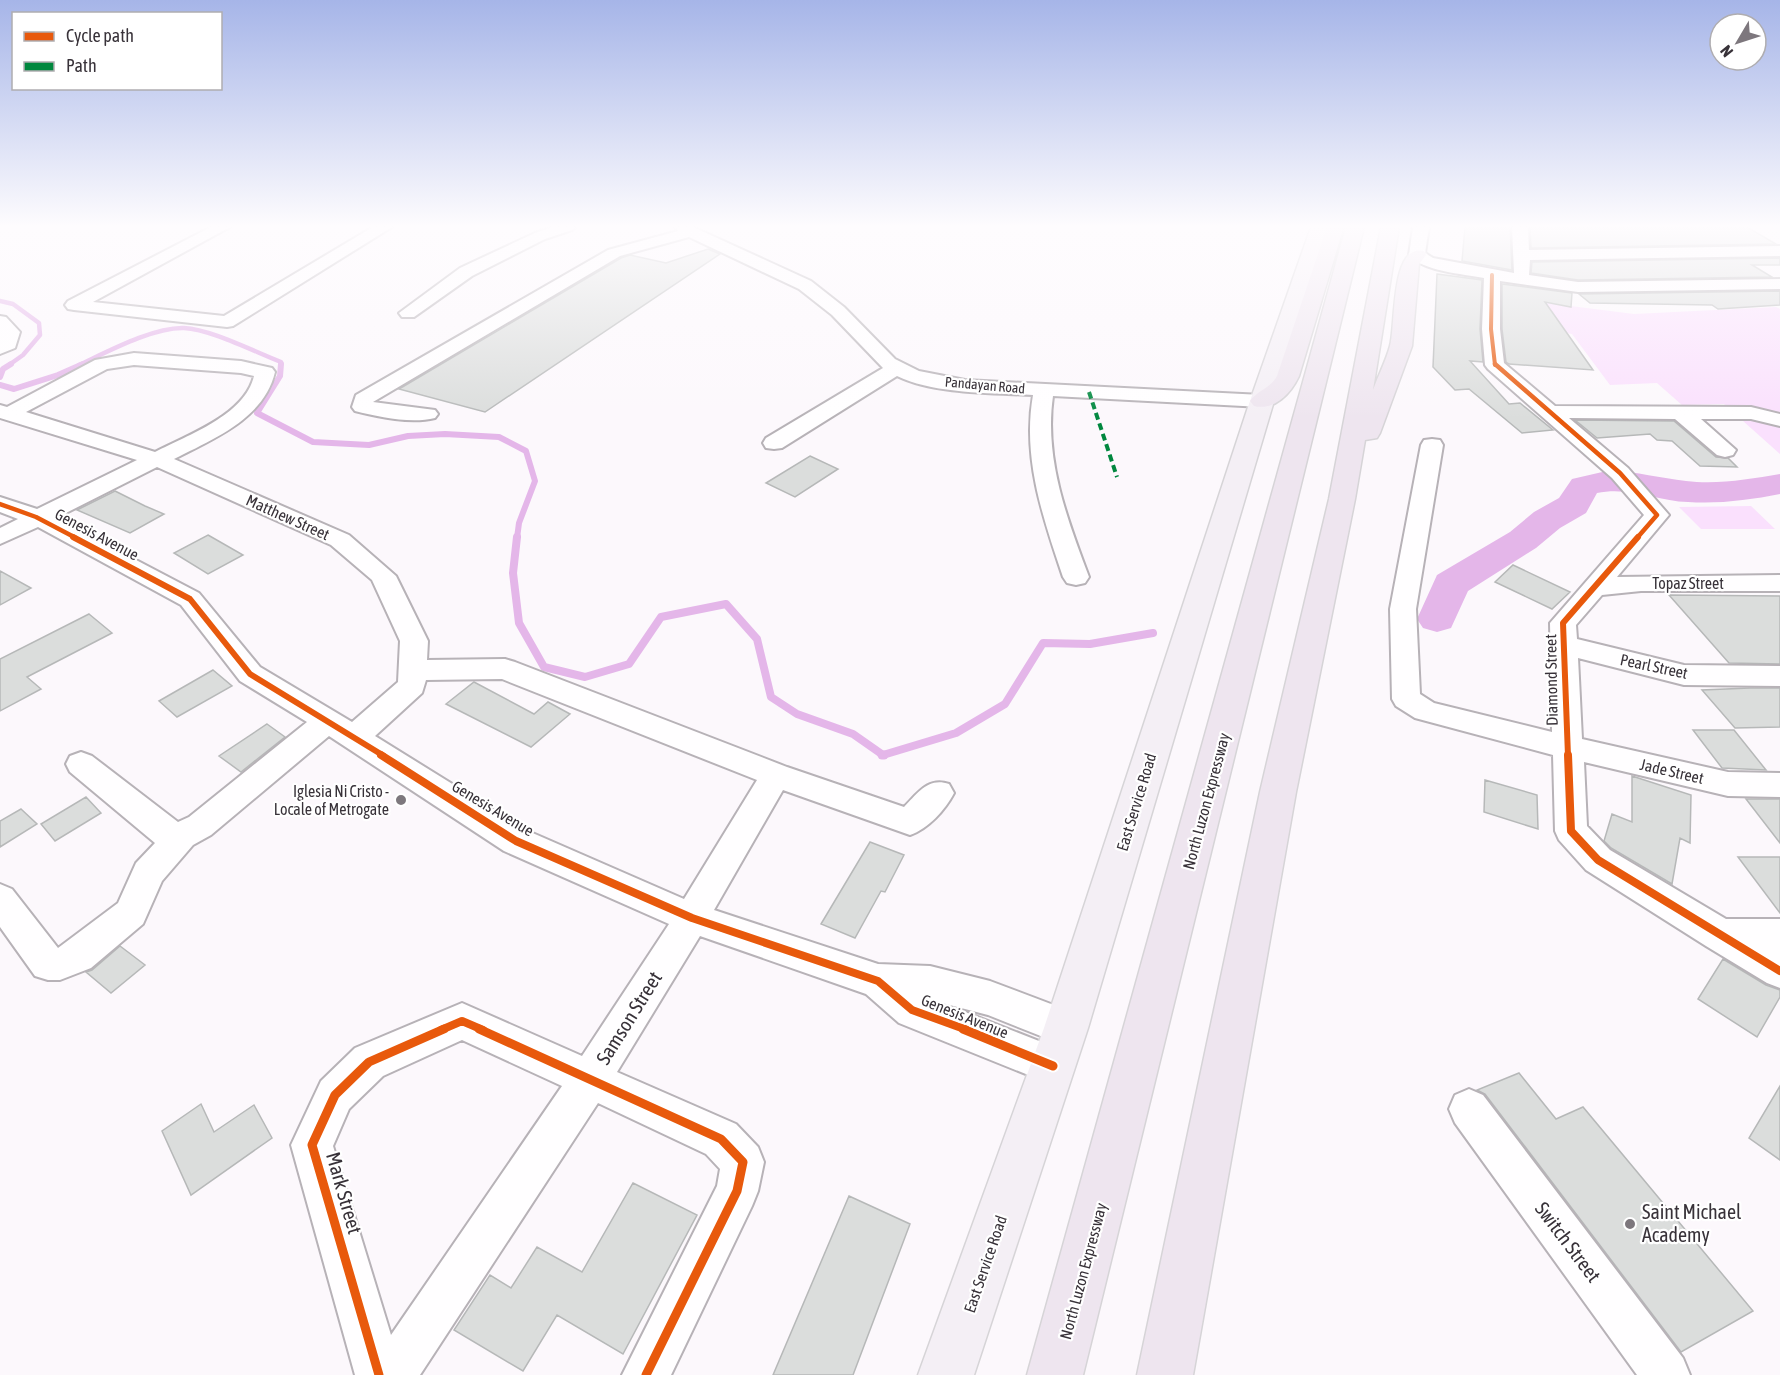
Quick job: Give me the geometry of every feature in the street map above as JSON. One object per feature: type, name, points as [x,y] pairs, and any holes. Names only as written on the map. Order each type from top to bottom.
[{"type":"highway","points":[[1262,401],[1282,388],[1288,376],[1314,291]]},
{"type":"highway","name":"North Luzon Expressway","points":[[1055,1375],[1338,291]]},
{"type":"highway","points":[[1165,1375],[1278,792],[1342,498],[1379,291]]},
{"type":"highway","points":[[1342,498],[1401,346],[1409,291]]},
{"type":"main road","name":"East Service Road","points":[[946,1375],[1066,1028],[1262,401],[1299,291]]},
{"type":"street","points":[[100,291],[74,305],[227,322],[278,291]]},
{"type":"street","points":[[408,313],[439,291]]},
{"type":"street","points":[[428,414],[401,413],[362,407],[363,399],[548,291]]},
{"type":"street","name":"Pandayan Road","points":[[813,291],[838,311],[888,363],[914,376],[965,386],[1262,401]]},
{"type":"street","name":"Diamond Street","points":[[1492,291],[1491,328],[1495,365],[1551,411],[1628,481],[1657,515],[1563,623],[1571,831],[1598,861],[1780,971]]},
{"type":"street","points":[[0,321],[11,332],[8,344],[0,348]]},
{"type":"street","points":[[0,537],[36,517],[227,424],[261,389],[265,372],[241,367],[144,359],[102,364],[5,412]]},
{"type":"street","points":[[774,443],[896,368]]},
{"type":"street","points":[[1044,390],[1040,430],[1048,492],[1076,576]]},
{"type":"street","points":[[1551,411],[1751,413],[1780,420]]},
{"type":"street","name":"Matthew Street","points":[[0,899],[48,964],[60,964],[78,956],[131,913],[148,873],[181,836],[200,826],[341,729],[412,686],[414,641],[383,576],[340,540],[156,459],[5,412]]},
{"type":"street","points":[[1681,413],[1725,450]]},
{"type":"street","name":"Jade Street","points":[[1432,445],[1403,609],[1406,699],[1425,711],[1566,747],[1728,784],[1780,785]]},
{"type":"street","name":"Genesis Avenue","points":[[0,504],[36,517],[190,599],[250,674],[341,729],[516,841],[692,918],[878,981],[912,1010],[1053,1066]]},
{"type":"street","points":[[1626,549],[1668,583]]},
{"type":"street","name":"Topaz Street","points":[[1595,587],[1668,583],[1780,583]]},
{"type":"street","name":"Pearl Street","points":[[1565,645],[1684,675],[1780,676]]},
{"type":"street","points":[[413,670],[505,669],[776,775],[910,822],[938,793]]},
{"type":"street","points":[[81,764],[167,834],[181,836]]},
{"type":"street","name":"Samson Street","points":[[392,1375],[591,1078],[692,918],[712,880],[776,775]]},
{"type":"street","points":[[1718,935],[1780,935]]},
{"type":"street","points":[[878,981],[930,982],[990,998],[1066,1028]]},
{"type":"street","name":"Mark Street","points":[[379,1375],[312,1145],[335,1095],[369,1062],[462,1021],[721,1139],[743,1162],[737,1191],[646,1375]]},
{"type":"street","name":"Switch Street","points":[[1469,1109],[1666,1375]]},
{"type":"shaded area","points":[[1539,302],[1634,314],[1776,307],[1780,309],[1780,454],[1724,404],[1682,405],[1657,383],[1610,385],[1572,334],[1537,328]]},
{"type":"shaded area","points":[[1751,506],[1775,529],[1701,529],[1679,507]]},
{"type":"building","points":[[565,291],[665,291],[485,412],[399,389]]},
{"type":"building","points":[[1436,291],[1482,291],[1480,329],[1483,362],[1470,361],[1509,404],[1520,403],[1553,430],[1522,433],[1469,389],[1455,390],[1433,367]]},
{"type":"building","points":[[1502,291],[1572,293],[1571,307],[1545,302],[1593,370],[1509,364],[1506,362],[1502,329]]},
{"type":"building","points":[[1780,291],[1780,305],[1718,309],[1712,305],[1590,303],[1579,294]]},
{"type":"building","points":[[1575,420],[1674,421],[1716,457],[1728,458],[1737,467],[1700,466],[1672,441],[1657,440],[1650,434],[1597,438]]},
{"type":"building","points":[[810,456],[838,469],[795,497],[766,483]]},
{"type":"building","points":[[115,491],[164,514],[130,533],[77,510]]},
{"type":"building","points":[[208,535],[243,555],[208,574],[174,553]]},
{"type":"building","points":[[1513,565],[1570,592],[1552,609],[1495,582]]},
{"type":"building","points":[[0,571],[31,588],[0,605]]},
{"type":"building","points":[[1669,595],[1780,596],[1780,664],[1729,663]]},
{"type":"building","points":[[89,614],[112,633],[27,677],[41,689],[0,711],[0,659]]},
{"type":"building","points":[[213,670],[232,686],[177,717],[159,701]]},
{"type":"building","points":[[474,682],[534,714],[548,702],[570,714],[531,747],[446,704]]},
{"type":"building","points":[[1780,688],[1780,727],[1735,728],[1702,690]]},
{"type":"building","points":[[267,724],[285,737],[241,772],[219,756]]},
{"type":"building","points":[[1693,730],[1734,730],[1766,770],[1722,768]]},
{"type":"building","points":[[1632,776],[1691,795],[1690,843],[1680,838],[1672,884],[1611,848],[1604,841],[1612,814],[1632,822]]},
{"type":"building","points":[[1485,780],[1537,795],[1538,829],[1484,812]]},
{"type":"building","points":[[86,797],[101,813],[55,841],[41,824]]},
{"type":"building","points":[[1746,799],[1780,799],[1780,843]]},
{"type":"building","points":[[21,809],[37,824],[0,847],[0,821]]},
{"type":"building","points":[[870,842],[904,855],[885,892],[881,891],[855,938],[821,924]]},
{"type":"building","points":[[1738,857],[1780,857],[1780,913]]},
{"type":"building","points":[[120,946],[145,965],[111,993],[86,972],[92,970]]},
{"type":"building","points":[[1723,959],[1766,985],[1780,990],[1780,997],[1757,1037],[1698,999]]},
{"type":"building","name":"Saint Michael Academy","points":[[1519,1073],[1556,1119],[1583,1107],[1753,1311],[1681,1352],[1485,1094],[1477,1090]]},
{"type":"building","points":[[1780,1086],[1780,1160],[1749,1138]]},
{"type":"building","points":[[201,1104],[214,1132],[254,1105],[272,1138],[191,1195],[162,1131]]},
{"type":"building","points":[[633,1183],[697,1215],[623,1354],[557,1315],[523,1371],[454,1330],[490,1275],[511,1288],[537,1247],[582,1272]]},
{"type":"building","points":[[849,1196],[910,1224],[853,1375],[773,1375]]},
{"type":"waterway","points":[[0,301],[13,304],[39,323],[40,335],[23,355],[9,365]]},
{"type":"waterway","points":[[79,365],[145,336],[184,328],[206,332],[281,362],[281,364]]},
{"type":"waterway","points":[[0,377],[3,369],[11,364]]},
{"type":"waterway","points":[[0,385],[14,389],[58,375],[83,364]]},
{"type":"waterway","points":[[281,364],[280,376],[257,413],[313,442],[369,445],[408,436],[445,434],[499,437],[526,451],[535,481],[519,523],[517,538]]},
{"type":"waterway","points":[[1437,619],[1451,584],[1523,540],[1547,520],[1573,505],[1584,486],[1611,480],[1642,483],[1687,492],[1739,491],[1780,484]]},
{"type":"waterway","points":[[517,537],[513,573],[519,623],[544,667],[585,677],[629,664],[661,617],[726,604],[757,639],[771,697],[797,714],[853,734],[883,755]]},
{"type":"waterway","points":[[883,755],[956,733],[1005,704],[1043,643],[1090,644],[1153,633]]},
{"type":"marked path","points":[[1089,392],[1117,477]]},
{"type":"cycle path","points":[[1492,291],[1491,329],[1495,365],[1620,473],[1657,515],[1563,623],[1571,831],[1598,860],[1780,971]]},
{"type":"cycle path","points":[[0,504],[36,517],[190,599],[250,674],[354,737],[516,841],[692,918],[878,981],[912,1010],[1053,1066]]},
{"type":"cycle path","points":[[379,1375],[312,1145],[335,1095],[369,1062],[462,1021],[721,1139],[743,1162],[737,1191],[646,1375]]},
{"type":"place","name":"Iglesia Ni Cristo - Locale of Metrogate","points":[[401,800]]},
{"type":"place","name":"Saint Michael Academy","points":[[1630,1224]]}]
